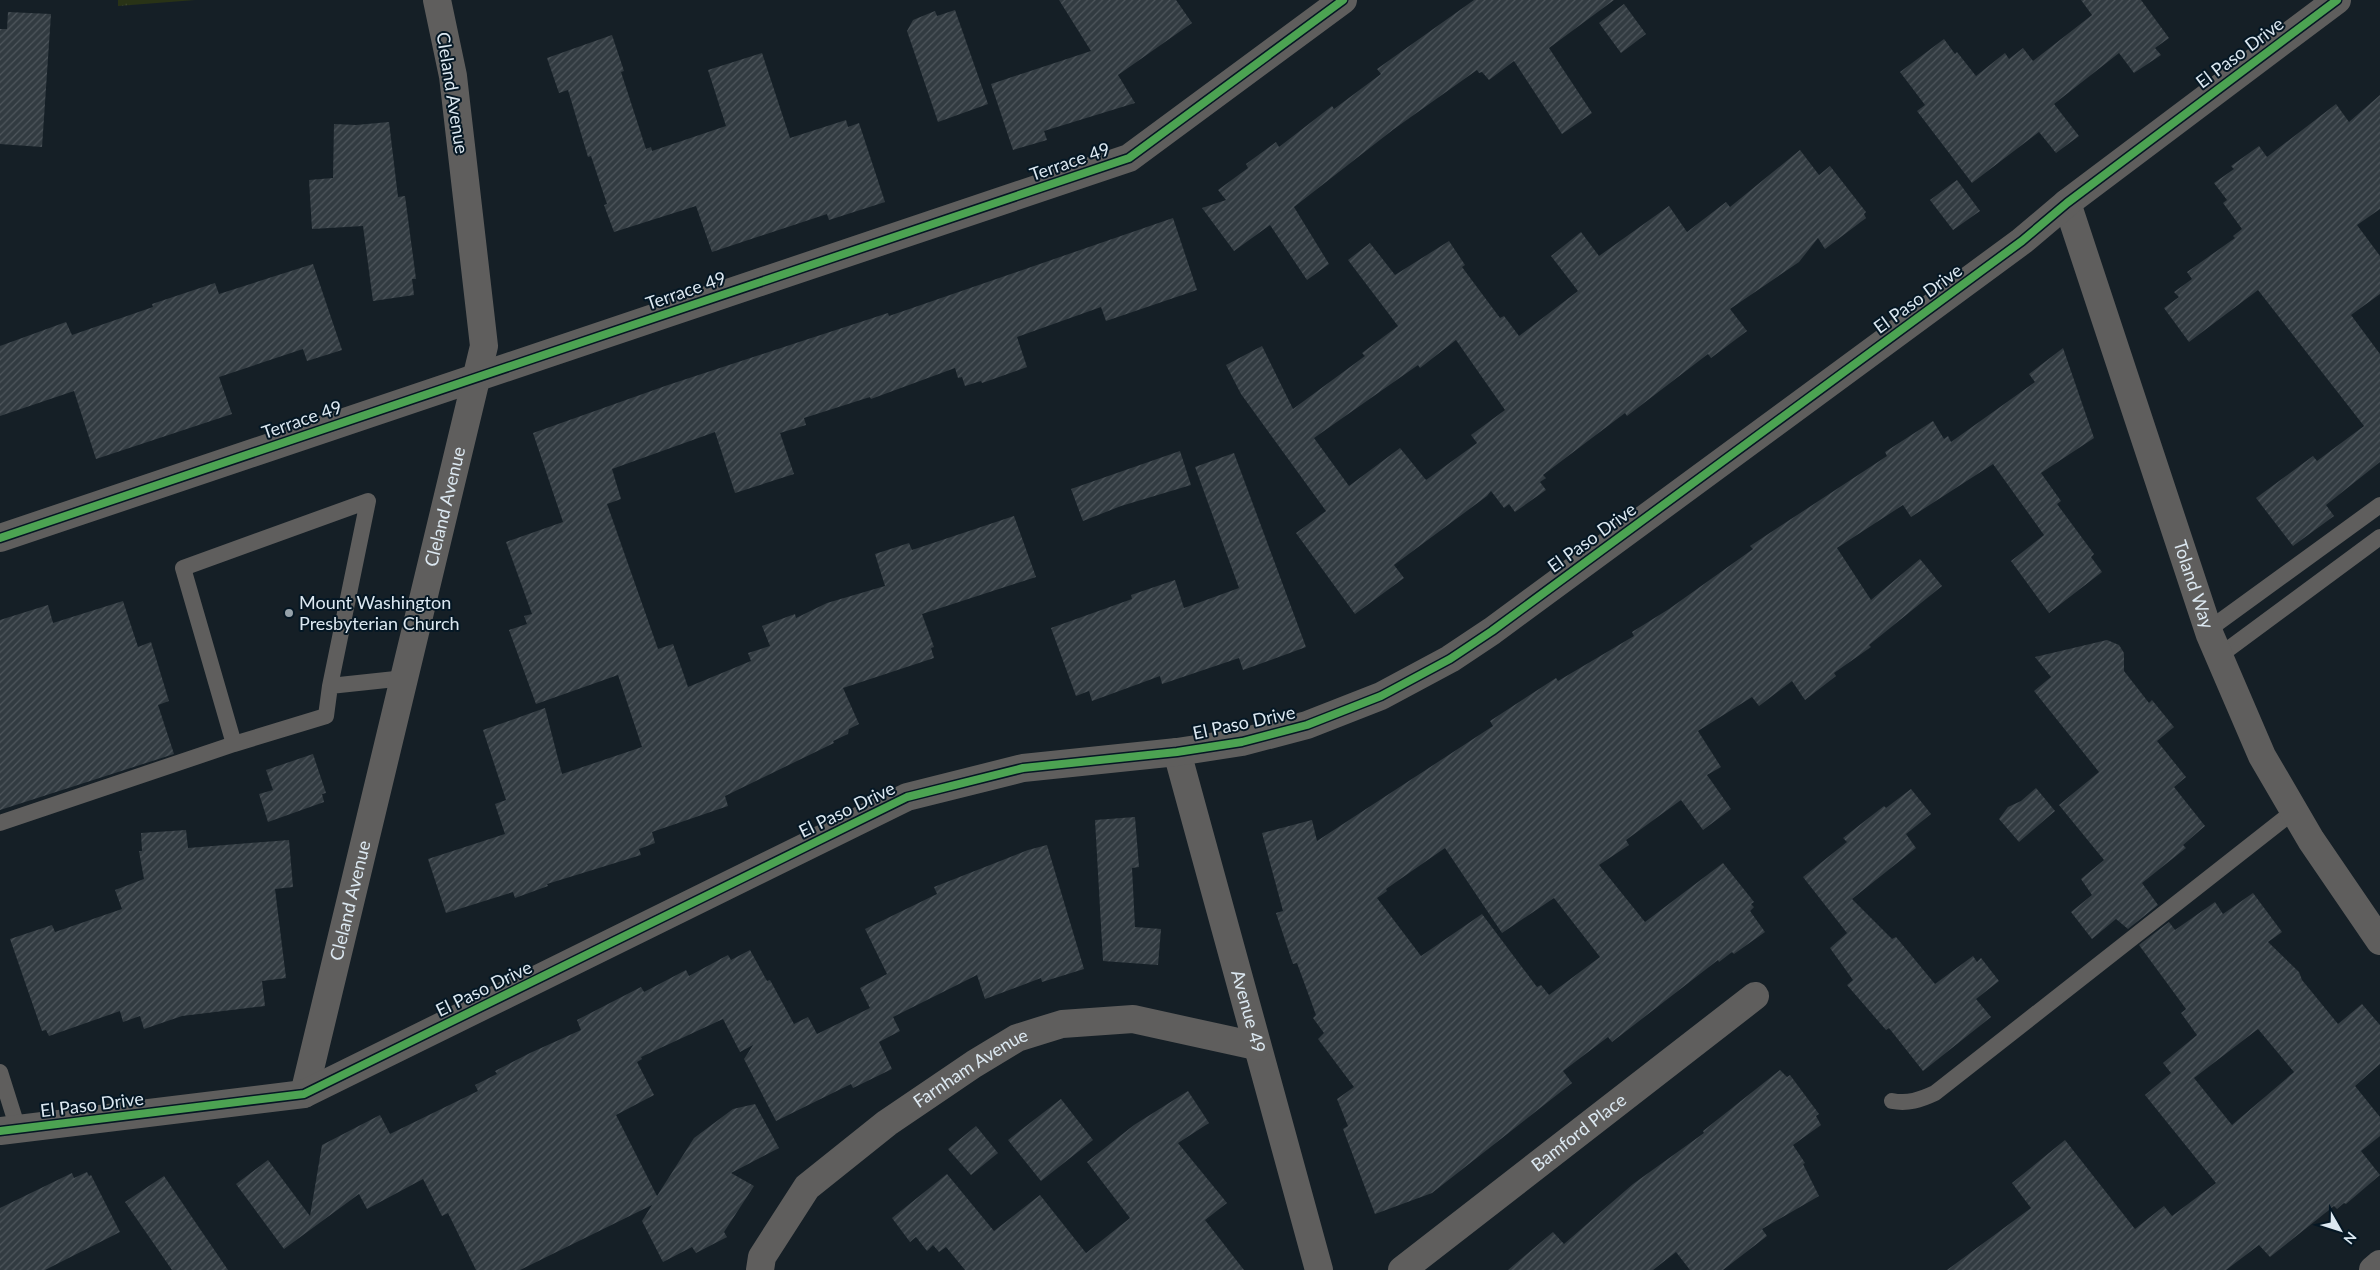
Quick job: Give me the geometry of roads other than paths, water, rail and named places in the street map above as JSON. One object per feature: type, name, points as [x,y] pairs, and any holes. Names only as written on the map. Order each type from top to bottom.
[{"type":"street","name":"Cleland Avenue","points":[[304,1094],[484,346],[453,76],[437,0]]},
{"type":"street","name":"Terrace 49","points":[[0,538],[1129,158],[1343,0]]},
{"type":"street","name":"El Paso Drive","points":[[9,1130],[304,1094],[907,797],[1023,768],[1177,752],[1242,742],[1307,725],[1381,696],[1450,659],[1498,626],[2022,241],[2067,203],[2336,0]]},
{"type":"street","name":"Toland Way","points":[[2067,203],[2208,630],[2219,656],[2262,756],[2294,811],[2359,912],[2380,941]]},
{"type":"street","name":"Avenue 49","points":[[1177,752],[1256,1046],[1319,1270]]},
{"type":"street","name":"Bamford Place","points":[[1402,1270],[1755,996]]},
{"type":"street","name":"Farnham Avenue","points":[[760,1270],[762,1257],[807,1187],[887,1123],[1017,1038],[1062,1024],[1133,1019],[1256,1046]]},
{"type":"street","points":[[2373,1270],[2380,1264]]},
{"type":"lane","points":[[0,824],[234,744],[326,716],[330,686],[368,501],[183,568],[234,744]]},
{"type":"lane","points":[[2208,630],[2380,505]]},
{"type":"lane","points":[[2219,656],[2380,537]]},
{"type":"lane","points":[[330,686],[404,678]]},
{"type":"lane","points":[[1892,1101],[1903,1103],[1921,1100],[1935,1093],[2294,811]]},
{"type":"lane","points":[[0,1072],[9,1130]]},
{"type":"place","name":"Mount Washington Presbyterian Church","points":[[289,613]]}]
